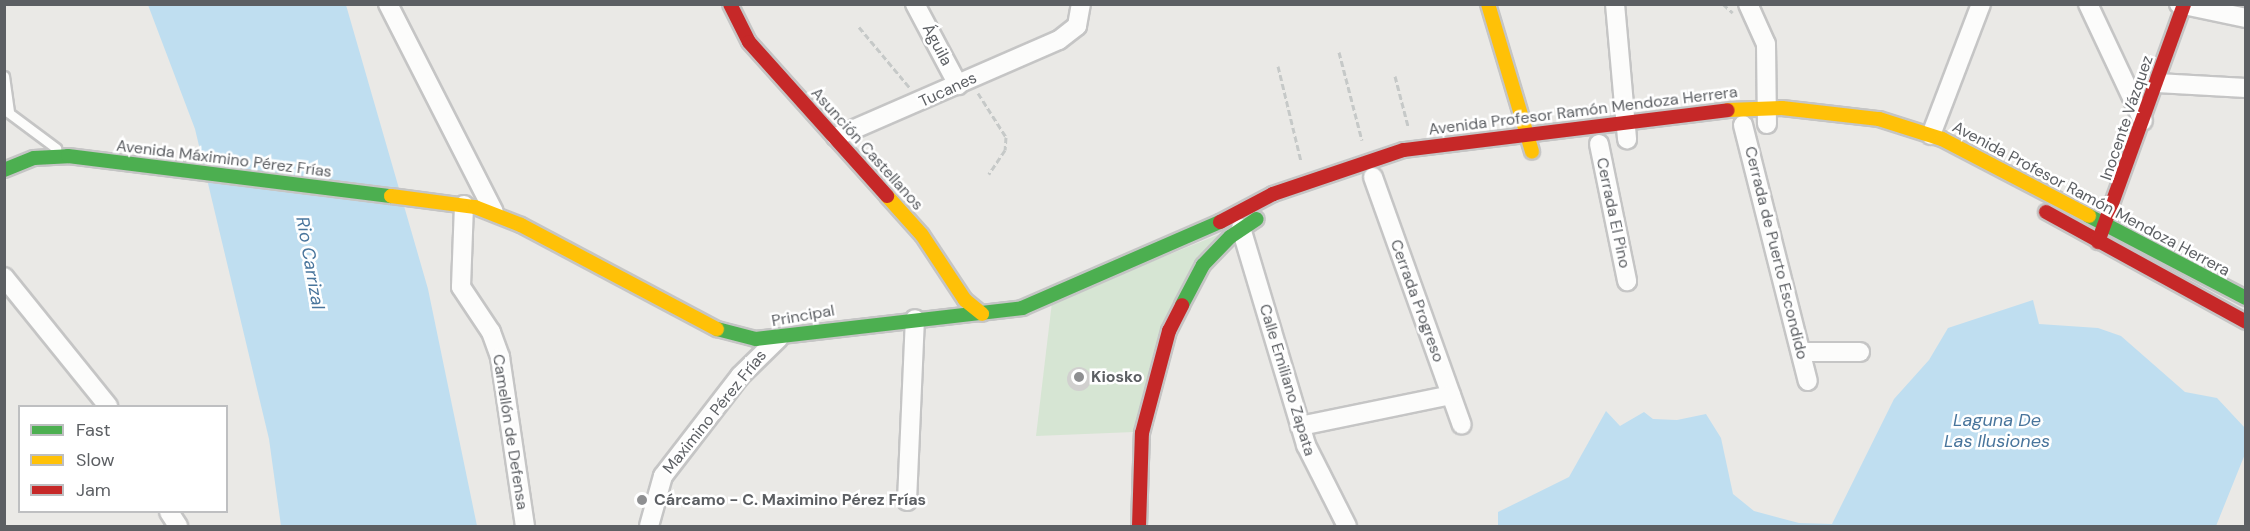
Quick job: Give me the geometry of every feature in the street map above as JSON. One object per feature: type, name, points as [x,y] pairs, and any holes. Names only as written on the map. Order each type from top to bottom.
[{"type":"main road","name":"Asunción Castellanos","points":[[730,4],[749,42],[922,235],[965,300],[982,314]]},
{"type":"main road","points":[[1488,4],[1529,134]]},
{"type":"main road","name":"Inocente Vázquez","points":[[2098,242],[2108,222],[2182,5]]},
{"type":"main road","name":"Avenida Profesor Ramón Mendoza Herrera","points":[[1593,145],[1625,130],[1767,116],[1851,114],[1931,135],[2108,222],[2246,298]]},
{"type":"main road","name":"Avenida Profesor Ramón Mendoza Herrera","points":[[1738,126],[1767,116],[1860,133]]},
{"type":"main road","name":"Avenida Profesor Ramón Mendoza Herrera","points":[[1299,202],[1377,170],[1414,148],[1529,134],[1698,130]]},
{"type":"main road","name":"Avenida Profesor Ramón Mendoza Herrera","points":[[1511,154],[1538,151],[1529,134]]},
{"type":"main road","points":[[15,149],[68,156]]},
{"type":"main road","name":"Avenida Máximino Pérez Frías","points":[[4,170],[34,158],[68,156],[441,202]]},
{"type":"main road","name":"Avenida Profesor Ramón Mendoza Herrera","points":[[1959,166],[2008,192]]},
{"type":"main road","name":"Avenida Profesor Ramón Mendoza Herrera","points":[[1188,238],[1305,180],[1377,170]]},
{"type":"main road","name":"Principal","points":[[441,202],[495,212],[714,328],[745,339],[1022,308],[1188,238]]},
{"type":"main road","name":"Avenida Profesor Ramón Mendoza Herrera","points":[[2028,203],[2246,322]]},
{"type":"main road","points":[[1139,526],[1138,460],[1150,395],[1169,330],[1203,265],[1241,228],[1271,212]]},
{"type":"main road","points":[[1188,238],[1204,248],[1203,265]]},
{"type":"street","points":[[388,4],[495,212]]},
{"type":"street","name":"Águila","points":[[915,4],[963,83]]},
{"type":"street","name":"Tucanes","points":[[836,137],[922,103],[1059,40],[1077,26],[1081,4]]},
{"type":"street","points":[[1615,4],[1625,130]]},
{"type":"street","points":[[1748,4],[1766,44],[1767,116]]},
{"type":"street","points":[[1931,135],[1981,4]]},
{"type":"street","points":[[2088,4],[2143,121]]},
{"type":"street","points":[[2182,5],[2246,18]]},
{"type":"street","points":[[2157,83],[2246,88]]},
{"type":"street","name":"Cerrada de Puerto Escondido","points":[[1738,126],[1808,381]]},
{"type":"street","name":"Cerrada El Pino","points":[[1593,145],[1627,281]]},
{"type":"street","name":"Cerrada Progreso","points":[[1377,170],[1461,425]]},
{"type":"street","name":"Camellón de Defensa","points":[[464,205],[461,287],[491,332],[500,357],[525,526]]},
{"type":"street","name":"Calle Emiliano Zapata","points":[[1241,228],[1300,426],[1320,480],[1347,526]]},
{"type":"street","points":[[4,277],[107,405]]},
{"type":"street","points":[[907,501],[915,319]]},
{"type":"street","name":"Maximino Pérez Frías","points":[[649,526],[663,476],[748,366],[780,336]]},
{"type":"street","points":[[1801,352],[1860,352]]},
{"type":"street","points":[[1300,426],[1451,395]]},
{"type":"lane","points":[[4,75],[9,113],[68,156]]},
{"type":"path","points":[[859,27],[922,103]]},
{"type":"path","points":[[1339,52],[1377,170]]},
{"type":"path","points":[[1278,66],[1305,180]]},
{"type":"path","points":[[1395,76],[1414,148]]},
{"type":"path","points":[[963,83],[1006,137],[1005,150],[990,174]]},
{"type":"green space","points":[[1220,234],[1134,432],[1036,436],[1052,302]]},
{"type":"water","name":"Rio Carrizal","points":[[148,5],[346,5],[428,289],[477,526],[281,526],[269,439],[195,129]]},
{"type":"water","name":"Laguna De Las Ilusiones","points":[[2033,300],[2039,324],[2098,328],[2121,336],[2185,392],[2217,398],[2245,428],[2245,454],[2216,526],[1498,526],[1498,512],[1569,477],[1606,411],[1620,426],[1644,412],[1653,419],[1677,420],[1706,414],[1721,438],[1733,494],[1754,511],[1799,523],[1832,524],[1894,399],[1929,360],[1948,328]]},
{"type":"building","name":"Kiosko","points":[[1079,367],[1084,368],[1090,374],[1090,384],[1084,390],[1079,391],[1074,390],[1068,384],[1067,379],[1068,374],[1074,368]]},
{"type":"traffic: fast","points":[[4,170],[34,158],[68,156],[391,196]]},
{"type":"traffic: fast","points":[[2089,216],[2246,298]]},
{"type":"traffic: fast","points":[[1182,305],[1203,265],[1230,237],[1257,219]]},
{"type":"traffic: fast","points":[[717,329],[756,339],[1022,308],[1220,222]]},
{"type":"traffic: slow","points":[[1488,4],[1532,152]]},
{"type":"traffic: slow","points":[[1728,110],[1782,108],[1879,119],[1942,139],[2089,216]]},
{"type":"traffic: slow","points":[[391,196],[475,207],[521,225],[717,329]]},
{"type":"traffic: slow","points":[[887,196],[922,235],[965,300],[982,314]]},
{"type":"traffic: jam","points":[[730,4],[749,42],[887,196]]},
{"type":"traffic: jam","points":[[2098,242],[2184,4]]},
{"type":"traffic: jam","points":[[1220,222],[1273,194],[1404,150],[1728,110]]},
{"type":"traffic: jam","points":[[2046,212],[2246,322]]},
{"type":"traffic: jam","points":[[1139,526],[1142,433],[1169,331],[1182,305]]},
{"type":"place","name":"Kiosko","points":[[1079,377]]},
{"type":"place","name":"Cárcamo - C. Maximino Pérez Frías","points":[[642,500]]}]
